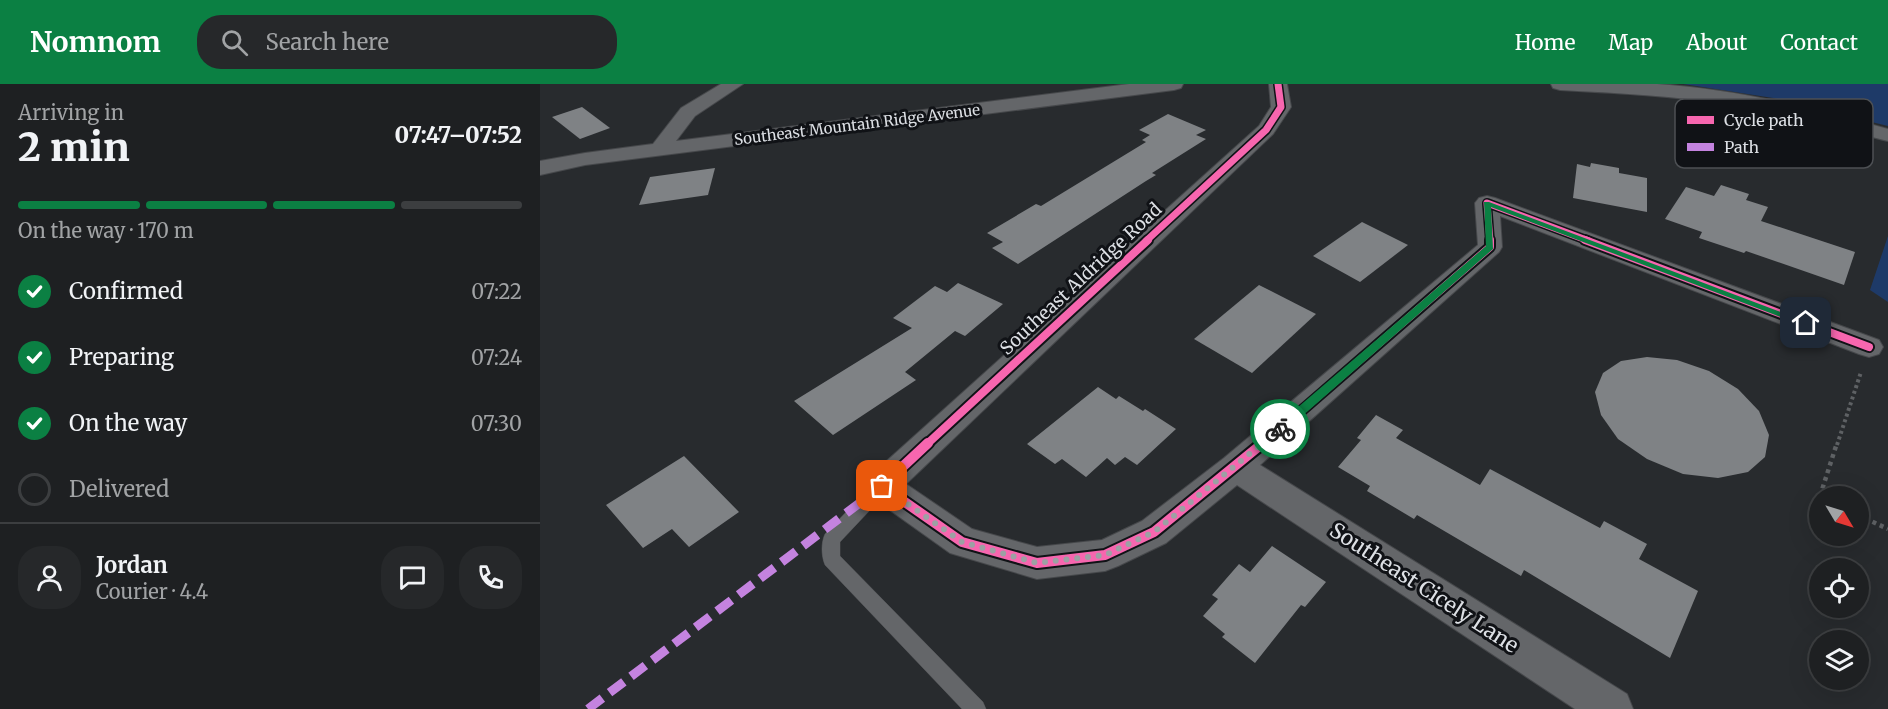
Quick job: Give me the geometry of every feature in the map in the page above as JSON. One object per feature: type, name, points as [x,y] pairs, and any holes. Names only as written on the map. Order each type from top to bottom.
[{"type":"street","points":[[659,150],[688,112],[734,84]]},
{"type":"street","name":"Southeast Mountain Ridge Avenue","points":[[540,168],[585,159],[1174,84]]},
{"type":"street","name":"Southeast Aldridge Road","points":[[882,486],[1266,130],[1281,107],[1278,84]]},
{"type":"street","points":[[1560,84],[1680,92],[1728,99]]},
{"type":"street","points":[[1873,131],[1888,135]]},
{"type":"street","points":[[882,486],[962,542],[1037,563],[1105,555],[1154,532],[1236,467],[1490,247],[1487,203],[1869,347]]},
{"type":"street","name":"Southeast Cicely Lane","points":[[1236,467],[1612,709]]},
{"type":"lane","points":[[882,486],[831,539],[831,559],[976,709]]},
{"type":"path","points":[[1823,486],[1869,347]]},
{"type":"path","points":[[1869,520],[1888,529]]},
{"type":"shaded area","points":[[1683,84],[1888,84],[1888,126],[1873,122],[1873,99],[1773,98]]},
{"type":"shaded area","points":[[1888,236],[1888,302],[1870,290]]},
{"type":"building","points":[[582,107],[610,128],[580,139],[552,117]]},
{"type":"building","points":[[1168,114],[1206,130],[1196,135],[1206,139],[1152,173],[1156,175],[1018,264],[992,248],[1003,242],[987,233],[1036,204],[1041,206],[1146,142],[1142,140],[1150,135],[1139,130]]},
{"type":"building","points":[[1591,163],[1619,168],[1619,173],[1647,178],[1647,212],[1573,198],[1577,164],[1590,167]]},
{"type":"building","points":[[715,168],[708,195],[639,205],[650,177]]},
{"type":"building","points":[[1721,185],[1749,194],[1746,200],[1768,207],[1761,221],[1855,252],[1844,285],[1746,251],[1744,253],[1699,238],[1702,232],[1665,219],[1686,187],[1714,196]]},
{"type":"building","points":[[1362,222],[1408,245],[1360,282],[1313,256]]},
{"type":"building","points":[[958,283],[1003,304],[965,336],[955,331],[905,372],[916,380],[833,435],[794,401],[912,328],[893,318],[935,286],[947,292]]},
{"type":"building","points":[[1259,285],[1316,314],[1252,373],[1194,339]]},
{"type":"building","points":[[1647,357],[1677,360],[1709,371],[1738,389],[1759,411],[1769,435],[1765,457],[1748,472],[1718,478],[1683,474],[1647,459],[1618,439],[1601,415],[1595,392],[1603,373],[1621,361]]},
{"type":"building","points":[[1098,387],[1116,399],[1119,396],[1143,411],[1145,409],[1176,429],[1137,465],[1125,457],[1115,465],[1107,458],[1086,477],[1062,459],[1055,464],[1027,444]]},
{"type":"building","points":[[1376,415],[1403,430],[1396,438],[1480,485],[1490,469],[1600,528],[1604,521],[1647,544],[1639,559],[1698,591],[1670,658],[1524,570],[1521,576],[1417,515],[1414,519],[1367,491],[1370,486],[1338,467],[1361,440],[1357,438]]},
{"type":"building","points":[[684,456],[739,512],[689,547],[672,529],[643,548],[606,505]]},
{"type":"building","points":[[1272,546],[1326,582],[1305,607],[1301,605],[1255,663],[1222,637],[1225,634],[1203,616],[1218,599],[1212,595],[1239,564],[1250,572]]},
{"type":"marked path","points":[[588,709],[882,486]]},
{"type":"cycle path","points":[[1278,84],[1281,107],[1266,130],[882,486],[962,542],[1037,563],[1105,555],[1154,532],[1236,467],[1490,247],[1487,203],[1869,347]]},
{"type":"way so far","points":[[882,486],[962,542],[1037,563],[1105,555],[1154,532],[1280,429]]},
{"type":"route","points":[[1280,429],[1490,247],[1487,203],[1806,323]]}]
